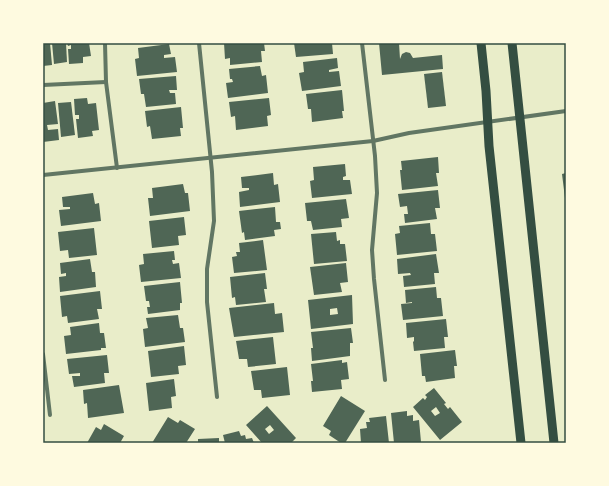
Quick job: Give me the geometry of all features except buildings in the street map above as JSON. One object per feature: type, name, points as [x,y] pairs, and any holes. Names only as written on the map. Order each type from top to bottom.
[{"type":"main road","points":[[481,43],[486,91],[489,146],[521,443]]},
{"type":"main road","points":[[512,43],[554,443]]},
{"type":"street","points":[[105,43],[106,82],[117,168]]},
{"type":"street","points":[[199,43],[212,158],[214,221],[207,269],[207,302],[217,398]]},
{"type":"street","points":[[362,43],[375,156],[376,193],[372,250],[385,380]]},
{"type":"street","points":[[43,85],[106,82]]},
{"type":"street","points":[[43,175],[373,140],[520,116],[566,111]]},
{"type":"street","points":[[43,354],[50,415]]}]
